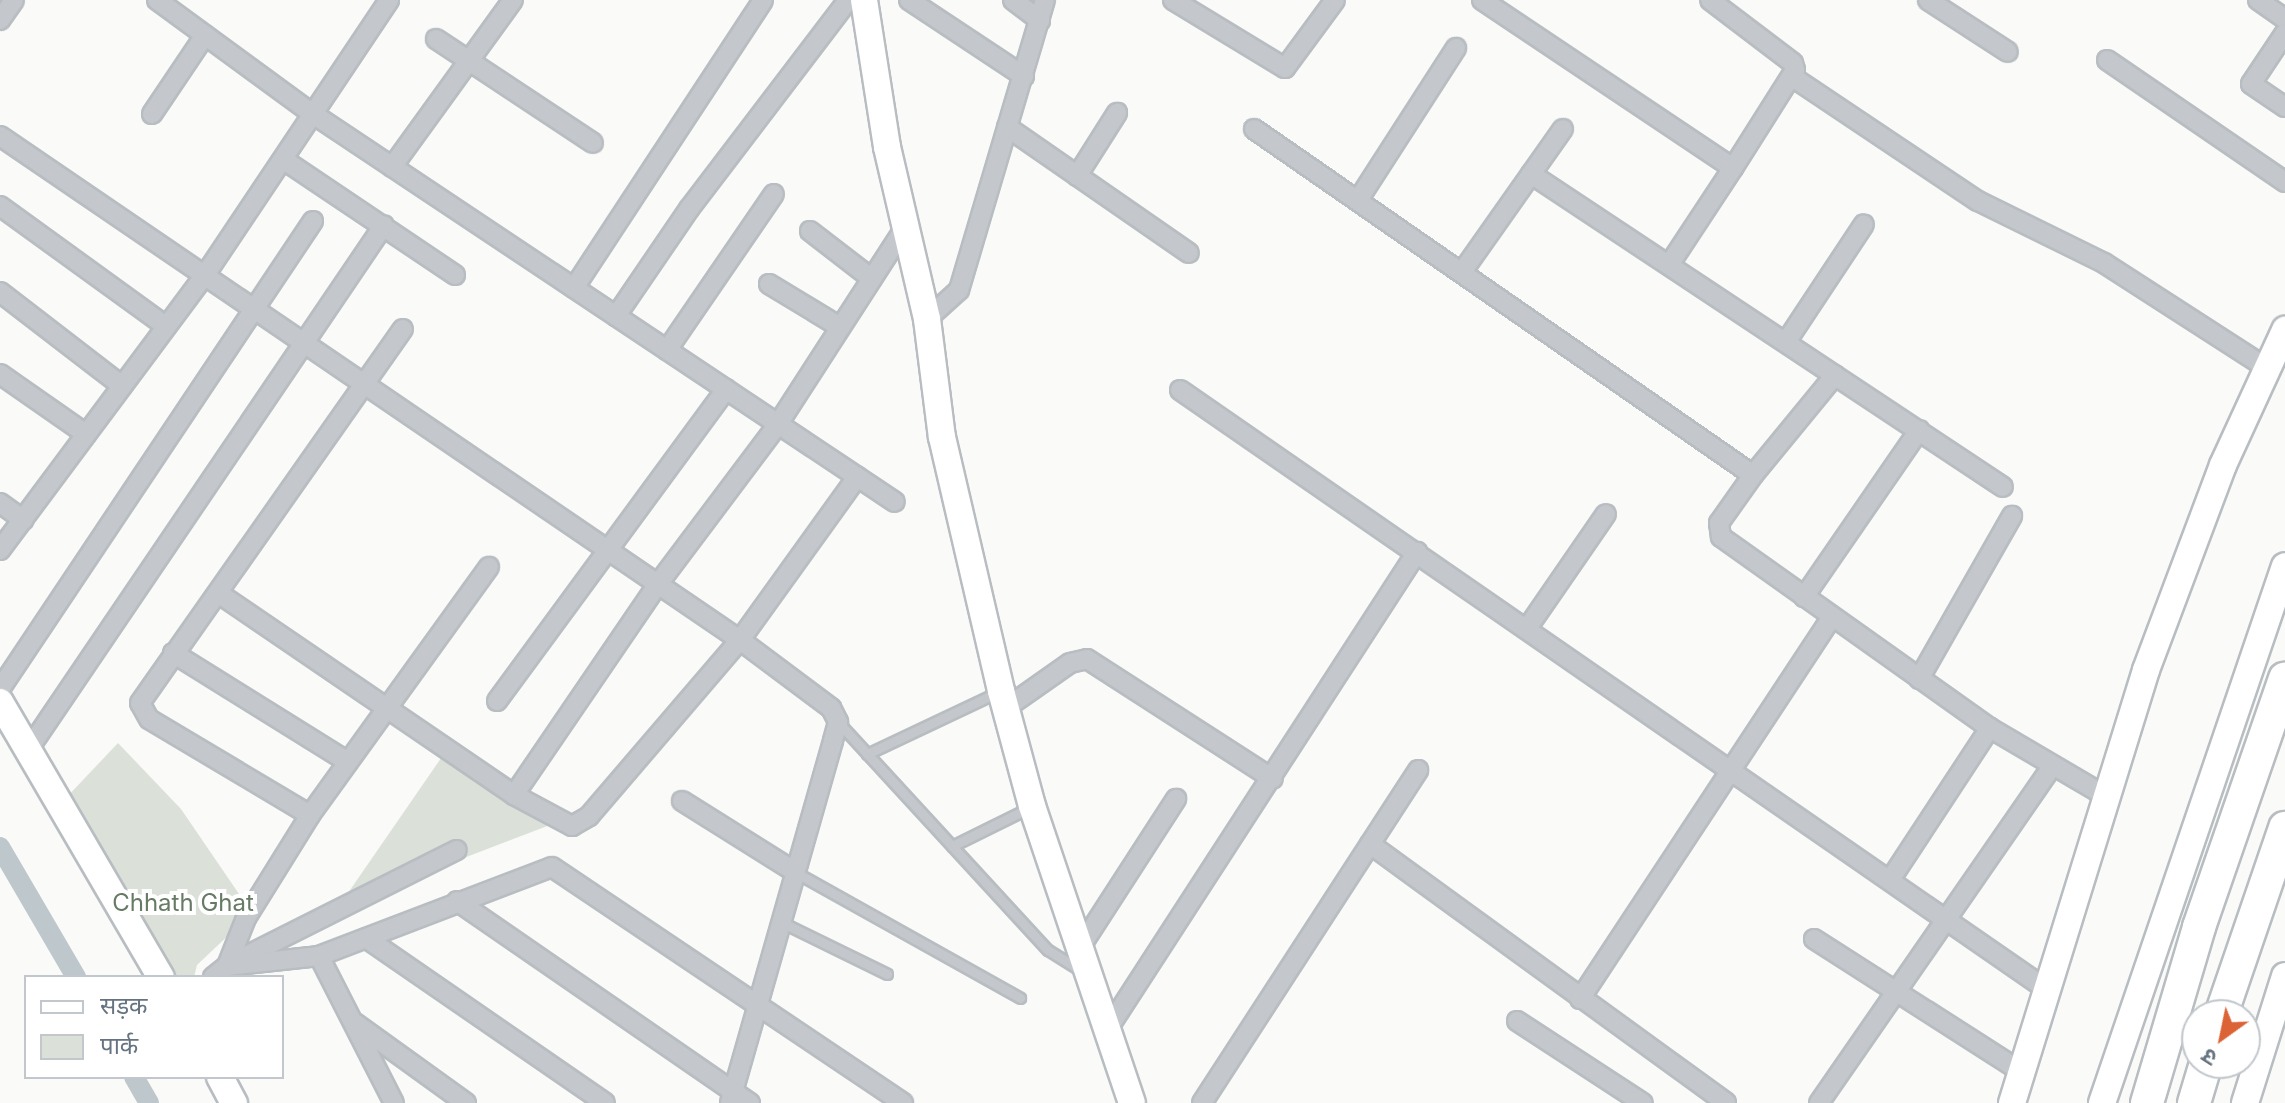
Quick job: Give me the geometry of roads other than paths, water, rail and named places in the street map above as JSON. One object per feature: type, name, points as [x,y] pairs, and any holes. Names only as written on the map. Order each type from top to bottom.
[{"type":"highway","points":[[2147,1103],[2199,927],[2285,678]]},
{"type":"highway","points":[[2226,999],[2285,828]]},
{"type":"highway","points":[[2194,1103],[2201,1079]]},
{"type":"street","points":[[0,20],[14,0]]},
{"type":"street","points":[[157,0],[313,114],[895,502]]},
{"type":"street","points":[[0,550],[205,275],[389,0]]},
{"type":"street","points":[[392,167],[513,0]]},
{"type":"street","points":[[574,288],[763,0]]},
{"type":"street","points":[[616,316],[689,209],[848,0]]},
{"type":"street","points":[[864,0],[904,229],[927,319],[942,437],[1004,700],[1032,806],[1132,1103]]},
{"type":"street","points":[[909,0],[1024,76]]},
{"type":"street","points":[[1013,0],[1040,20]]},
{"type":"street","points":[[927,319],[959,290],[1045,0]]},
{"type":"street","points":[[1173,0],[1285,68],[1294,62],[1335,0]]},
{"type":"street","points":[[1482,0],[1733,168]]},
{"type":"street","points":[[1669,265],[1794,78],[1793,63],[1710,0]]},
{"type":"street","points":[[1928,0],[2008,52]]},
{"type":"street","points":[[2258,0],[2285,19]]},
{"type":"street","points":[[2285,33],[2251,84],[2285,107]]},
{"type":"street","points":[[152,114],[205,35]]},
{"type":"street","points":[[436,39],[593,143]]},
{"type":"street","points":[[1358,200],[1456,48]]},
{"type":"street","points":[[2107,60],[2285,182]]},
{"type":"street","points":[[1794,78],[1978,201],[2104,263],[2267,368]]},
{"type":"street","points":[[1077,176],[1117,113]]},
{"type":"street","points":[[1007,127],[1189,253]]},
{"type":"street","points":[[1254,129],[1753,475]]},
{"type":"street","points":[[1462,272],[1563,129]]},
{"type":"street","points":[[0,136],[821,696],[838,722],[732,1098]]},
{"type":"street","points":[[284,160],[455,275]]},
{"type":"street","points":[[1531,174],[2003,487]]},
{"type":"street","points":[[667,350],[774,194]]},
{"type":"street","points":[[0,206],[166,326]]},
{"type":"street","points":[[0,689],[256,311],[313,221]]},
{"type":"street","points":[[1786,342],[1864,224]]},
{"type":"street","points":[[28,750],[307,345],[384,225]]},
{"type":"street","points":[[514,795],[658,584],[778,424],[904,229]]},
{"type":"street","points":[[810,231],[872,279]]},
{"type":"street","points":[[769,284],[840,327]]},
{"type":"street","points":[[0,292],[122,386]]},
{"type":"street","points":[[310,815],[142,710],[140,703],[173,653],[221,595],[403,329]]},
{"type":"street","points":[[2012,1103],[2109,798],[2146,670],[2223,465],[2285,330]]},
{"type":"street","points":[[0,374],[86,434]]},
{"type":"street","points":[[1835,375],[1725,511],[1717,531],[1831,618],[1990,728],[2109,798]]},
{"type":"street","points":[[497,701],[726,389]]},
{"type":"street","points":[[1180,390],[1528,627],[2049,991]]},
{"type":"street","points":[[1804,597],[1919,430]]},
{"type":"street","points":[[221,595],[514,795],[562,823],[583,822],[740,640],[857,477]]},
{"type":"street","points":[[0,503],[23,520]]},
{"type":"street","points":[[1528,627],[1606,514]]},
{"type":"street","points":[[1919,679],[2012,516]]},
{"type":"street","points":[[1107,1030],[1273,779],[1417,552]]},
{"type":"street","points":[[2102,1103],[2285,566]]},
{"type":"street","points":[[220,972],[246,918],[310,815],[489,567]]},
{"type":"street","points":[[1580,999],[1831,618]]},
{"type":"street","points":[[173,653],[348,762]]},
{"type":"street","points":[[1004,700],[1070,663],[1087,659],[1273,779]]},
{"type":"street","points":[[0,702],[160,975]]},
{"type":"street","points":[[1890,880],[1990,728]]},
{"type":"street","points":[[1819,1103],[1943,919],[2052,766]]},
{"type":"street","points":[[1202,1103],[1418,770]]},
{"type":"street","points":[[1079,949],[1176,799]]},
{"type":"street","points":[[682,801],[795,872]]},
{"type":"street","points":[[1370,844],[1726,1103]]},
{"type":"street","points":[[220,972],[457,850]]},
{"type":"street","points":[[220,972],[319,956],[543,868],[559,869],[903,1103]]},
{"type":"street","points":[[457,901],[732,1098],[750,1103]]},
{"type":"street","points":[[366,938],[605,1103]]},
{"type":"street","points":[[1814,939],[2022,1072]]},
{"type":"street","points":[[319,956],[394,1103]]},
{"type":"street","points":[[2245,1103],[2285,976]]},
{"type":"street","points":[[351,1019],[466,1103]]},
{"type":"street","points":[[1517,1021],[1643,1103]]},
{"type":"street","points":[[221,1079],[234,1103]]},
{"type":"lane","points":[[867,754],[1004,700]]},
{"type":"lane","points":[[838,722],[1048,950],[1088,975]]},
{"type":"lane","points":[[952,846],[1032,806]]},
{"type":"lane","points":[[795,872],[1020,998]]},
{"type":"lane","points":[[781,922],[887,974]]},
{"type":"waterway","points":[[0,847],[75,975]]},
{"type":"waterway","points":[[135,1079],[149,1103]]},
{"type":"park label","name":"Chhath Ghat","points":[[183,903]]}]
